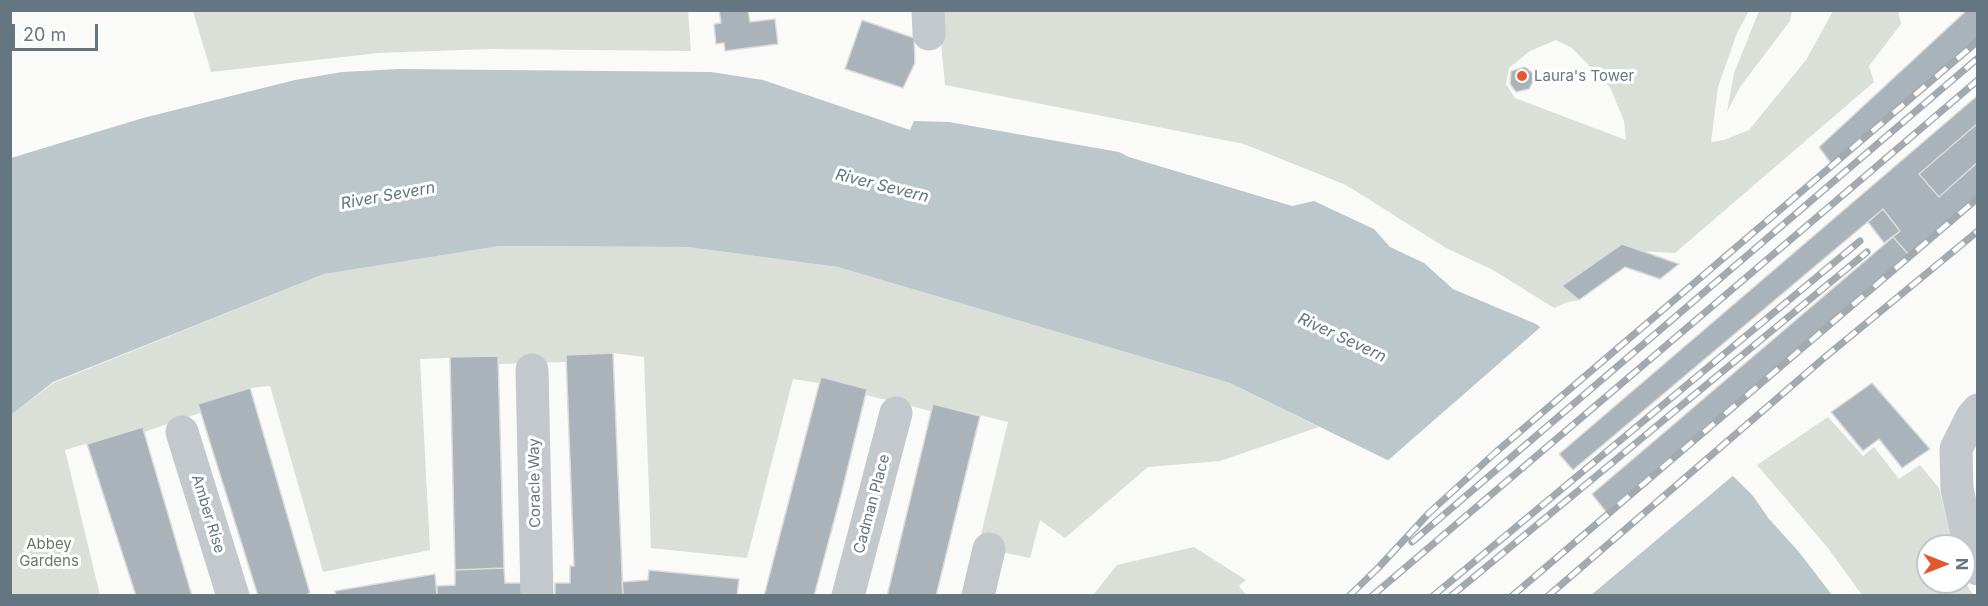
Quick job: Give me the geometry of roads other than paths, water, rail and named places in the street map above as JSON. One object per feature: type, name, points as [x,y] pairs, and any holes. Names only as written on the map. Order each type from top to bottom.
[{"type":"street","name":"Coracle Way","points":[[532,370],[537,596]]},
{"type":"street","points":[[1977,410],[1956,449],[1957,489],[1977,569]]},
{"type":"street","name":"Cadman Place","points":[[848,596],[896,413]]},
{"type":"street","name":"Amber Rise","points":[[182,432],[233,596]]},
{"type":"street","points":[[978,596],[989,549]]},
{"type":"water","name":"River Severn","points":[[400,69],[711,72],[763,80],[910,130],[914,121],[949,122],[1119,152],[1292,206],[1314,201],[1374,229],[1390,247],[1424,263],[1453,289],[1536,324],[1735,478],[1753,496],[1769,519],[1799,552],[1832,595],[1522,595],[1422,477],[1230,383],[838,267],[687,247],[500,246],[324,274],[53,382],[11,415],[11,158],[143,118],[295,80],[342,72]]},
{"type":"railway","points":[[1349,596],[1429,513],[1496,452],[1978,41]]},
{"type":"railway","points":[[1412,542],[1978,58]]},
{"type":"railway","points":[[1372,596],[1978,80]]},
{"type":"railway","points":[[1512,596],[1978,198]]},
{"type":"railway","points":[[1548,596],[1824,358],[1978,231]]},
{"type":"railway","points":[[1433,596],[1860,241]]},
{"type":"railway","points":[[1451,596],[1867,252]]},
{"type":"place","name":"Laura's Tower","points":[[1522,76]]},
{"type":"park label","name":"Abbey Gardens","points":[[49,552]]}]
